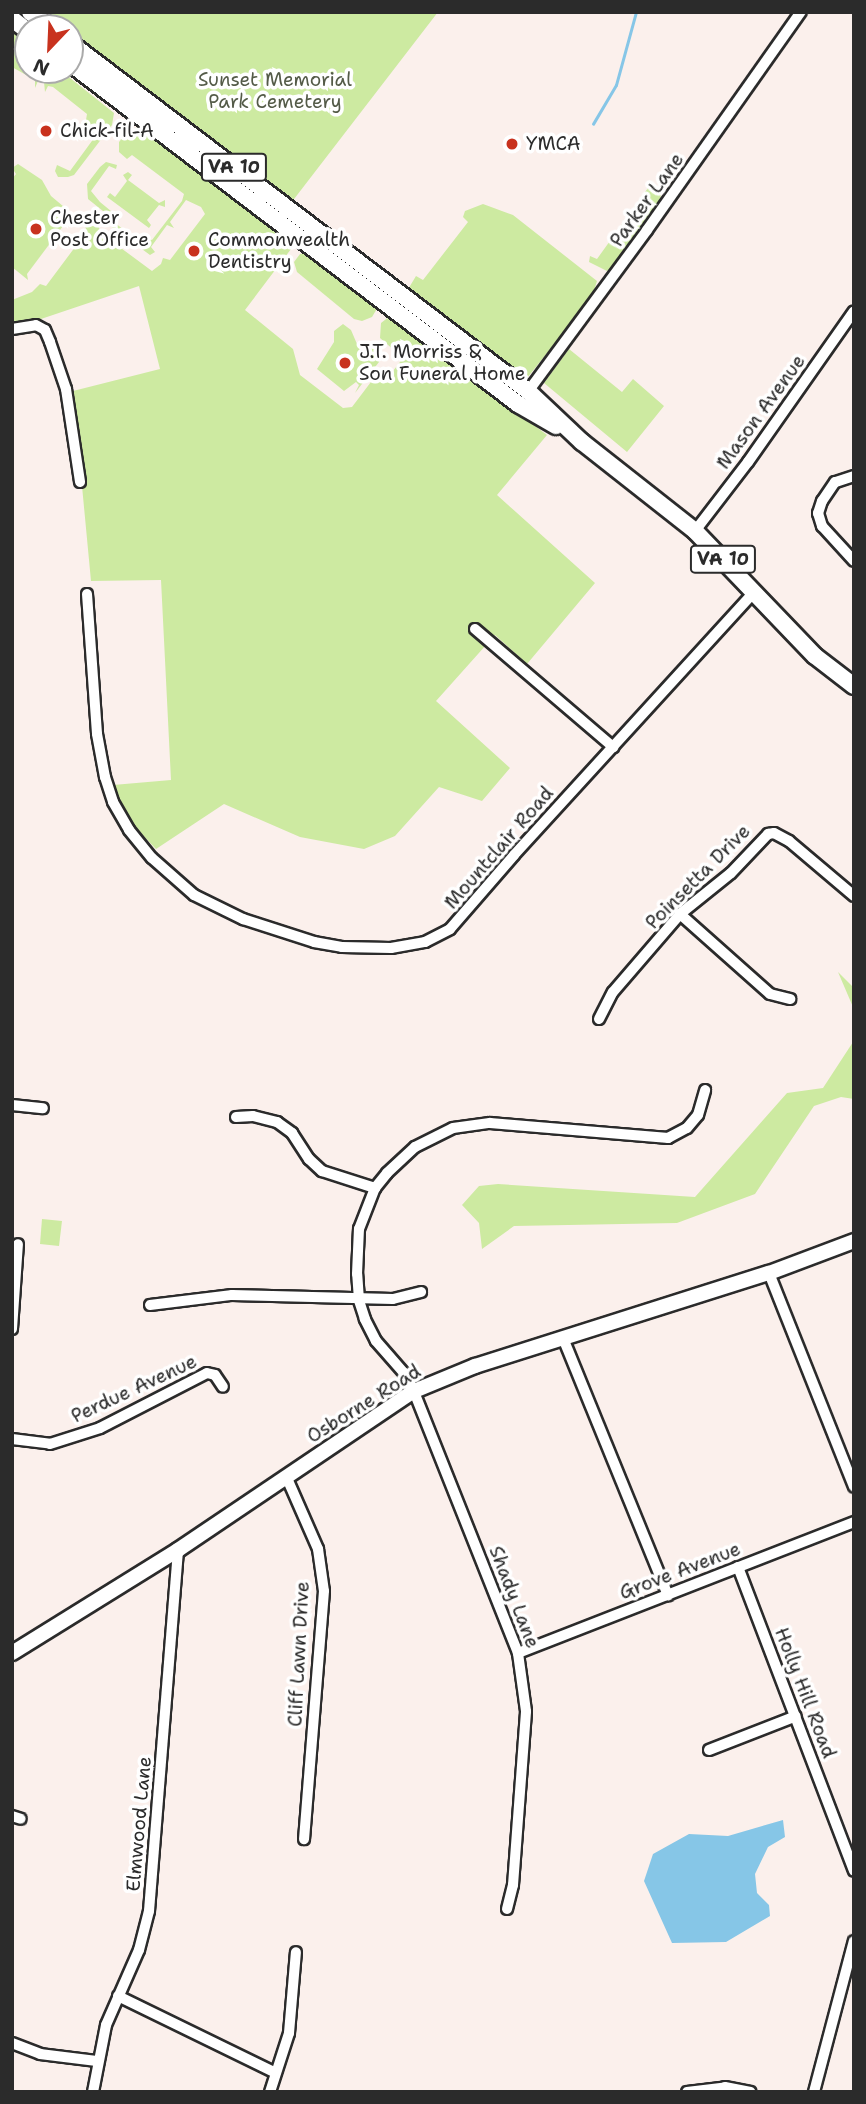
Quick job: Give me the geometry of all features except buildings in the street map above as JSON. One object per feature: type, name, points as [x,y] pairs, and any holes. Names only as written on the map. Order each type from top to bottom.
[{"type":"main road","name":"VA 10","points":[[84,54],[523,398]]},
{"type":"main road","name":"VA 10","points":[[84,73],[582,442],[695,531],[755,590],[815,656],[854,686]]},
{"type":"street","name":"Parker Lane","points":[[523,398],[647,230],[801,12]]},
{"type":"street","name":"Mason Avenue","points":[[695,531],[748,462],[854,311]]},
{"type":"street","points":[[12,329],[36,325],[44,330],[50,342],[66,389],[80,482]]},
{"type":"street","points":[[854,476],[835,482],[822,501],[818,513],[822,526],[854,561]]},
{"type":"street","name":"Mountclair Road","points":[[87,594],[97,733],[105,778],[113,802],[129,830],[152,858],[194,895],[243,919],[314,942],[342,947],[391,948],[425,942],[450,929],[755,590]]},
{"type":"street","points":[[475,629],[613,747]]},
{"type":"street","name":"Poinsetta Drive","points":[[599,1019],[613,992],[680,914],[731,873],[763,837],[774,832],[789,841],[854,896]]},
{"type":"street","points":[[680,914],[770,995],[790,999]]},
{"type":"street","points":[[236,1117],[253,1116],[277,1122],[292,1133],[309,1159],[322,1171],[375,1188],[415,1147],[453,1128],[490,1123],[668,1138],[687,1128],[698,1115],[705,1090]]},
{"type":"street","points":[[12,1105],[43,1108]]},
{"type":"street","name":"Shady Lane","points":[[375,1188],[359,1229],[356,1254],[359,1300],[376,1341],[415,1391],[518,1653],[526,1711],[513,1885],[507,1909]]},
{"type":"street","name":"Osborne Road","points":[[12,1653],[178,1550],[415,1391],[475,1366],[769,1273],[854,1241]]},
{"type":"street","points":[[12,1329],[18,1244]]},
{"type":"street","points":[[769,1273],[854,1487]]},
{"type":"street","points":[[150,1305],[232,1295],[393,1300],[421,1292]]},
{"type":"street","points":[[563,1338],[668,1595]]},
{"type":"street","name":"Perdue Avenue","points":[[12,1439],[50,1444],[100,1428],[207,1373],[215,1375],[223,1387]]},
{"type":"street","name":"Cliff Lawn Drive","points":[[286,1476],[318,1549],[324,1591],[304,1839]]},
{"type":"street","name":"Grove Avenue","points":[[518,1653],[854,1522]]},
{"type":"street","name":"Elmwood Lane","points":[[93,2092],[97,2062],[118,1996],[139,1950],[149,1911],[178,1550]]},
{"type":"street","name":"Holly Hill Road","points":[[738,1567],[854,1871]]},
{"type":"street","points":[[709,1750],[796,1716]]},
{"type":"street","points":[[814,2092],[854,1941]]},
{"type":"street","points":[[270,2092],[274,2072],[289,2033],[296,1952]]},
{"type":"street","points":[[118,1996],[274,2072]]},
{"type":"street","points":[[12,2043],[40,2054],[97,2062]]},
{"type":"street","points":[[687,2092],[725,2087],[751,2092]]},
{"type":"green space","name":"Sunset Memorial Park Cemetery","points":[[39,12],[438,12],[291,203],[84,47],[84,14]]},
{"type":"green space","points":[[12,30],[14,68],[12,67]]},
{"type":"green space","points":[[44,84],[78,84],[114,113],[112,125],[74,175],[68,177],[58,177],[55,171],[57,165],[70,171],[97,134],[88,132],[85,126],[87,114],[53,87],[48,86],[45,92]]},
{"type":"green space","points":[[141,126],[292,241],[291,249],[245,310],[293,349],[300,375],[343,408],[352,407],[380,370],[390,375],[403,358],[380,338],[381,323],[390,316],[547,435],[497,495],[595,583],[527,664],[495,635],[436,701],[510,768],[482,801],[439,787],[395,836],[364,849],[300,837],[224,804],[156,849],[137,829],[119,803],[113,785],[171,780],[161,580],[91,581],[73,391],[160,369],[139,286],[38,320],[12,325],[12,300],[32,292],[40,284],[46,286],[87,231],[84,224],[89,216],[94,218],[102,234],[152,271],[161,264],[163,258],[170,260],[205,214],[201,207],[186,200],[170,222],[174,228],[167,225],[151,247],[155,252],[150,255],[112,227],[103,211],[88,199],[87,184],[100,167],[106,162],[117,165],[116,169],[109,166],[91,191],[117,216],[114,222],[140,243],[144,238],[152,240],[182,201],[184,194],[132,155],[127,159],[119,152],[119,142],[128,131]]},
{"type":"green space","name":"Chester Post Office","points":[[18,164],[42,180],[51,196],[76,217],[69,218],[27,274],[28,280],[12,267],[12,179],[16,174],[12,168]]},
{"type":"green space","points":[[128,172],[132,175],[128,180],[159,203],[165,200],[165,207],[159,205],[147,220],[151,225],[149,228],[107,197],[110,193],[115,197],[127,181],[123,175]]},
{"type":"green space","points":[[651,182],[661,193],[660,202],[615,265],[607,271],[589,262],[590,256],[597,259],[648,188],[647,183]]},
{"type":"green space","points":[[483,204],[513,215],[597,281],[592,297],[527,378],[523,378],[407,291],[416,276],[423,280],[468,222],[463,217],[465,211]]},
{"type":"green space","points":[[307,253],[378,307],[372,317],[362,321],[354,319],[297,272],[294,262],[300,254]]},
{"type":"green space","points":[[343,324],[351,330],[357,344],[376,348],[381,355],[379,362],[355,393],[359,385],[356,382],[344,391],[317,369],[334,342],[334,331]]},
{"type":"green space","points":[[569,349],[622,392],[633,379],[664,406],[627,452],[544,383]]},
{"type":"green space","points":[[838,972],[854,988],[854,1099],[841,1097],[814,1106],[755,1194],[677,1223],[514,1226],[482,1249],[479,1223],[462,1205],[479,1186],[498,1184],[695,1197],[787,1093],[823,1088],[853,1042],[853,1007]]},
{"type":"green space","points":[[42,1219],[62,1221],[59,1246],[40,1244]]},
{"type":"water","points":[[783,1820],[785,1837],[768,1847],[755,1874],[757,1893],[769,1905],[770,1916],[726,1942],[672,1943],[644,1881],[653,1854],[689,1834],[728,1836]]},
{"type":"waterway","points":[[593,124],[616,85],[636,12]]},
{"type":"place","name":"Chick-fil-A","points":[[46,131]]},
{"type":"place","name":"YMCA","points":[[512,144]]},
{"type":"place","name":"Chester Post Office","points":[[36,229]]},
{"type":"place","name":"Commonwealth Dentistry","points":[[194,251]]},
{"type":"place","name":"J.T. Morriss & Son Funeral Home","points":[[345,363]]}]
